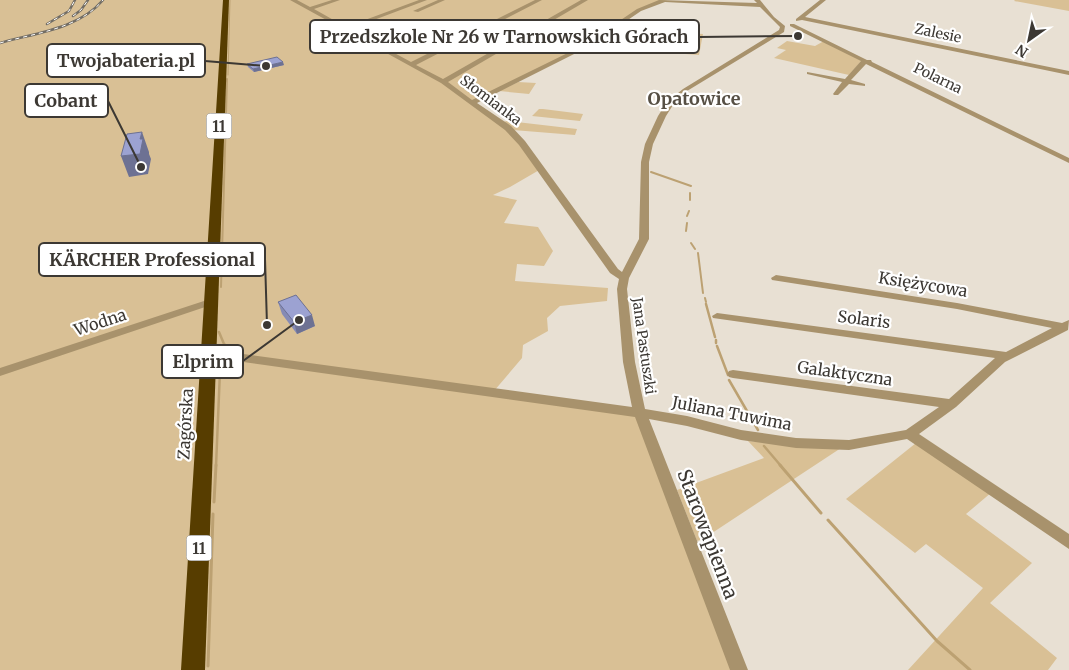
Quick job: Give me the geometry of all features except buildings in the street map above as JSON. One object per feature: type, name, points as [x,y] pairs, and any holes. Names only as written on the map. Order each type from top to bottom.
[{"type":"highway","name":"Zagórska","points":[[193,670],[226,0]]},
{"type":"street","name":"Słomianka","points":[[293,0],[443,82],[473,102],[518,138],[614,271],[624,278]]},
{"type":"street","points":[[310,9],[337,0]]},
{"type":"street","points":[[345,29],[424,0]]},
{"type":"street","points":[[412,12],[442,0]]},
{"type":"street","points":[[412,64],[539,0]]},
{"type":"street","points":[[443,82],[585,0]]},
{"type":"street","points":[[473,102],[586,46],[639,10],[665,0],[761,5]]},
{"type":"street","name":"Polarna","points":[[757,0],[772,18],[869,61],[1069,161]]},
{"type":"street","name":"Jana Pastuszki","points":[[640,413],[626,342],[622,289],[624,278],[644,239],[646,216],[644,172],[649,144],[662,116],[670,104],[685,90],[759,47],[823,0]]},
{"type":"street","name":"Zalesie","points":[[801,18],[1069,73]]},
{"type":"street","points":[[836,94],[863,63],[869,61]]},
{"type":"street","points":[[809,73],[863,85]]},
{"type":"street","name":"Księżycowa","points":[[776,278],[936,301],[1066,325]]},
{"type":"street","name":"Wodna","points":[[0,372],[210,302]]},
{"type":"street","name":"Solaris","points":[[717,316],[1008,356]]},
{"type":"street","points":[[1066,325],[1001,359],[952,404],[909,434],[1069,542]]},
{"type":"street","name":"Juliana Tuwima","points":[[208,361],[236,357],[640,413],[687,421],[741,435],[796,444],[849,445],[909,434]]},
{"type":"street","name":"Galaktyczna","points":[[734,374],[952,404]]},
{"type":"street","name":"Starowapienna","points":[[640,413],[739,670]]},
{"type":"shaded area","points":[[0,0],[667,0],[641,10],[613,30],[474,103],[507,129],[541,169],[493,195],[517,200],[504,223],[538,227],[553,251],[544,266],[517,264],[515,281],[608,288],[607,301],[560,306],[547,318],[548,331],[523,345],[522,358],[494,391],[640,412],[736,670],[0,670]]},
{"type":"shaded area","points":[[1069,0],[1069,11],[1014,1]]},
{"type":"shaded area","points":[[667,32],[703,34],[699,55],[616,49],[618,43],[663,46]]},
{"type":"shaded area","points":[[787,41],[815,46],[824,41],[863,59],[849,75],[774,58],[786,50],[777,48]]},
{"type":"shaded area","points":[[518,82],[536,83],[529,94],[499,91]]},
{"type":"shaded area","points":[[539,109],[583,114],[580,121],[532,116]]},
{"type":"shaded area","points":[[503,122],[577,129],[575,135],[513,130]]},
{"type":"shaded area","points":[[748,441],[841,448],[703,539],[697,541],[677,490],[764,458]]},
{"type":"shaded area","points":[[916,443],[992,492],[966,514],[1032,563],[990,603],[1057,658],[1048,670],[908,670],[983,588],[926,544],[915,553],[846,499]]},
{"type":"waterway","points":[[228,75],[230,0]]},
{"type":"waterway","points":[[221,287],[227,79]]},
{"type":"waterway","points":[[651,172],[691,186]]},
{"type":"waterway","points":[[690,193],[690,200]]},
{"type":"waterway","points":[[687,216],[689,211]]},
{"type":"waterway","points":[[686,231],[687,223]]},
{"type":"waterway","points":[[691,243],[695,249]]},
{"type":"waterway","points":[[698,253],[703,293]]},
{"type":"waterway","points":[[705,298],[706,302]]},
{"type":"waterway","points":[[706,304],[715,337]]},
{"type":"waterway","points":[[219,332],[224,344],[238,353]]},
{"type":"waterway","points":[[717,346],[728,375]]},
{"type":"waterway","points":[[216,466],[220,371],[232,361]]},
{"type":"waterway","points":[[729,380],[758,430]]},
{"type":"waterway","points":[[764,446],[781,466]]},
{"type":"waterway","points":[[214,502],[216,465]]},
{"type":"waterway","points":[[780,465],[821,513]]},
{"type":"waterway","points":[[208,666],[213,514]]},
{"type":"waterway","points":[[828,520],[937,641],[970,670]]},
{"type":"railway","points":[[47,24],[69,11],[75,0]]},
{"type":"railway","points":[[73,16],[81,10],[88,0]]},
{"type":"railway","points":[[0,43],[42,33],[69,24],[82,18],[103,0]]},
{"type":"place","name":"Przedszkole Nr 26 w Tarnowskich Górach","points":[[798,36]]},
{"type":"place","name":"Twojabateria.pl","points":[[266,66]]},
{"type":"place","name":"Cobant","points":[[141,167]]},
{"type":"place","name":"Elprim","points":[[299,320]]},
{"type":"place","name":"KÄRCHER Professional","points":[[267,325]]},
{"type":"district","name":"Opatowice","points":[[694,98]]}]
